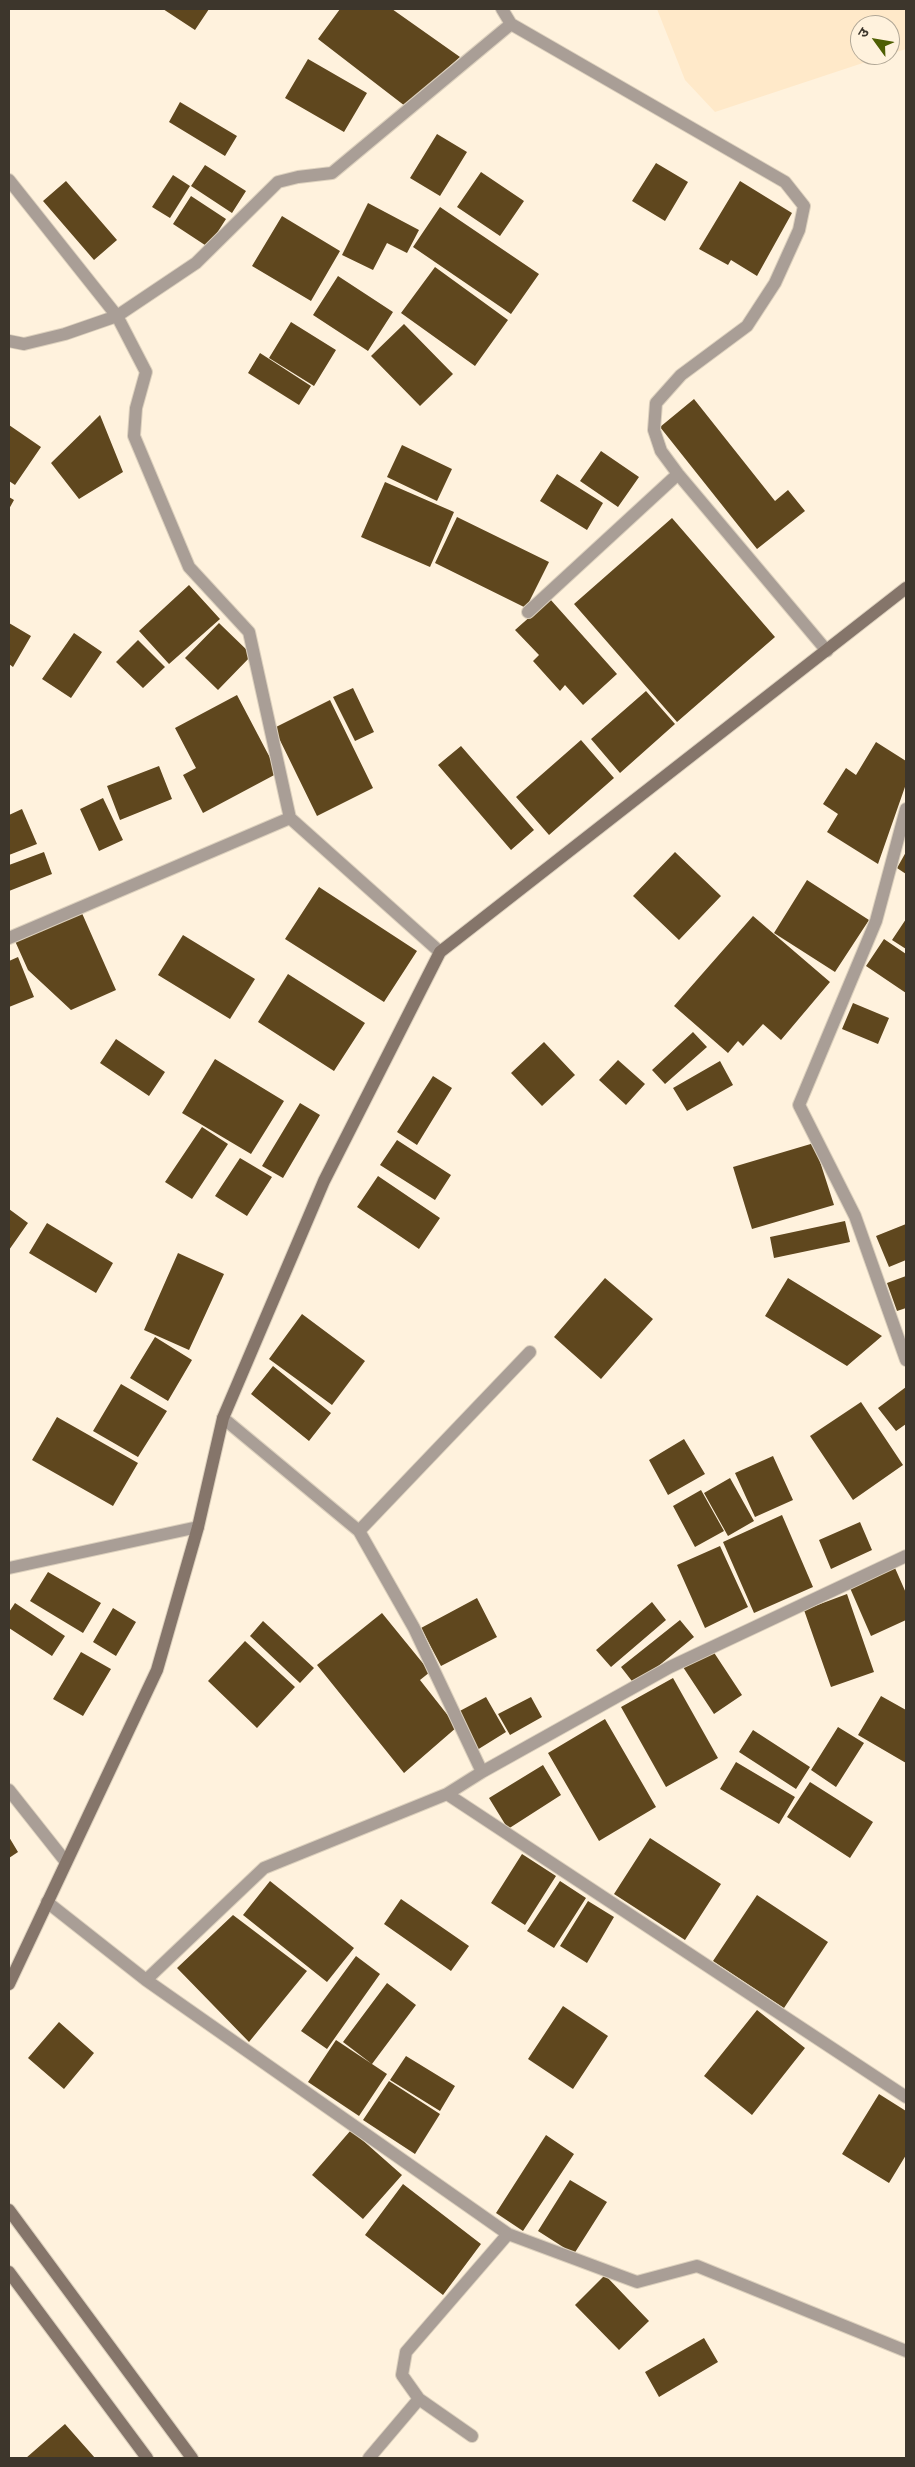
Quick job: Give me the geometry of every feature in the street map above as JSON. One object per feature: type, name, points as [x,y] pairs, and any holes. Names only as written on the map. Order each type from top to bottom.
[{"type":"main road","points":[[9,1984],[157,1670],[198,1527],[223,1418],[324,1180],[440,952],[906,588]]},
{"type":"main road","points":[[9,2210],[192,2458]]},
{"type":"main road","points":[[9,2272],[146,2458]]},
{"type":"street","points":[[502,9],[511,24],[785,182],[804,206],[799,230],[775,283],[747,326],[681,375],[656,403],[654,430],[661,451],[678,474],[827,651]]},
{"type":"street","points":[[9,341],[24,344],[65,334],[117,316],[196,263],[278,182],[298,177],[332,173],[511,24]]},
{"type":"street","points":[[9,180],[117,316],[146,372],[136,408],[134,436],[189,567],[249,632],[290,818],[440,952]]},
{"type":"street","points":[[528,612],[678,474]]},
{"type":"street","points":[[906,809],[876,921],[799,1105],[855,1216],[906,1360]]},
{"type":"street","points":[[9,938],[290,818]]},
{"type":"street","points":[[359,1531],[530,1352]]},
{"type":"street","points":[[223,1418],[359,1531],[414,1628],[482,1772]]},
{"type":"street","points":[[9,1568],[198,1527]]},
{"type":"street","points":[[146,1980],[264,1868],[447,1794],[482,1772],[670,1667],[906,1556]]},
{"type":"street","points":[[9,1790],[66,1862]]},
{"type":"street","points":[[447,1794],[906,2097]]},
{"type":"street","points":[[47,1902],[146,1980],[508,2234],[637,2282],[696,2266],[906,2351]]},
{"type":"street","points":[[472,2436],[419,2399],[402,2375],[406,2352],[508,2234]]},
{"type":"street","points":[[369,2458],[419,2399]]},
{"type":"shaded area","points":[[657,9],[906,9],[906,49],[900,51],[900,15],[850,15],[850,65],[857,65],[715,112],[685,80]]},
{"type":"building","points":[[163,9],[209,9],[195,30]]},
{"type":"building","points":[[340,9],[392,9],[460,57],[405,106],[318,39]]},
{"type":"building","points":[[308,59],[367,93],[344,132],[285,98]]},
{"type":"building","points":[[180,102],[237,136],[225,156],[169,122]]},
{"type":"building","points":[[437,134],[467,152],[440,196],[410,178]]},
{"type":"building","points":[[656,163],[688,182],[665,221],[632,201]]},
{"type":"building","points":[[205,165],[246,191],[232,213],[191,186]]},
{"type":"building","points":[[481,172],[524,201],[500,236],[457,207]]},
{"type":"building","points":[[173,175],[190,186],[170,218],[152,207]]},
{"type":"building","points":[[66,181],[117,240],[94,260],[43,201]]},
{"type":"building","points":[[740,181],[792,213],[757,276],[731,260],[728,265],[699,249]]},
{"type":"building","points":[[191,196],[226,219],[208,247],[173,224]]},
{"type":"building","points":[[368,203],[419,230],[407,253],[387,243],[373,270],[342,255]]},
{"type":"building","points":[[440,207],[539,274],[511,314],[413,247]]},
{"type":"building","points":[[282,216],[340,251],[311,301],[252,266]]},
{"type":"building","points":[[435,267],[508,320],[475,366],[401,313]]},
{"type":"building","points":[[338,276],[393,312],[368,351],[313,315]]},
{"type":"building","points":[[291,322],[336,350],[314,386],[269,358]]},
{"type":"building","points":[[404,324],[453,374],[420,406],[371,356]]},
{"type":"building","points":[[260,353],[311,386],[299,405],[248,373]]},
{"type":"building","points":[[694,399],[775,501],[788,490],[805,511],[757,549],[660,427]]},
{"type":"building","points":[[100,415],[123,472],[79,499],[51,463]]},
{"type":"building","points":[[9,425],[41,447],[15,485],[9,481]]},
{"type":"building","points":[[402,445],[452,469],[437,501],[387,477]]},
{"type":"building","points":[[601,451],[639,477],[618,507],[580,481]]},
{"type":"building","points":[[557,474],[603,503],[587,530],[540,501]]},
{"type":"building","points":[[385,482],[454,512],[430,567],[361,537]]},
{"type":"building","points":[[9,497],[14,500],[9,509]]},
{"type":"building","points":[[457,517],[549,562],[526,608],[435,563]]},
{"type":"building","points":[[672,518],[775,637],[677,722],[574,604]]},
{"type":"building","points":[[189,585],[220,619],[169,664],[139,631]]},
{"type":"building","points":[[550,599],[617,674],[583,705],[565,685],[560,691],[533,661],[539,655],[515,630]]},
{"type":"building","points":[[9,623],[31,636],[13,667],[9,664]]},
{"type":"building","points":[[219,623],[252,655],[218,690],[185,658]]},
{"type":"building","points":[[74,633],[102,652],[71,698],[42,679]]},
{"type":"building","points":[[138,640],[165,667],[143,688],[116,662]]},
{"type":"building","points":[[353,688],[374,732],[355,741],[333,697]]},
{"type":"building","points":[[646,691],[675,724],[620,773],[591,739]]},
{"type":"building","points":[[237,695],[278,773],[203,813],[183,775],[196,768],[175,728]]},
{"type":"building","points":[[330,700],[373,788],[317,816],[274,728]]},
{"type":"building","points":[[581,740],[614,778],[549,835],[516,797]]},
{"type":"building","points":[[876,742],[906,761],[906,784],[878,864],[827,832],[838,814],[823,804],[846,768],[856,775]]},
{"type":"building","points":[[461,746],[534,830],[511,850],[438,765]]},
{"type":"building","points":[[159,766],[172,799],[120,820],[107,786]]},
{"type":"building","points":[[103,798],[123,840],[99,851],[80,809]]},
{"type":"building","points":[[22,809],[37,844],[9,855],[9,815]]},
{"type":"building","points":[[44,852],[52,874],[9,891],[9,865]]},
{"type":"building","points":[[675,852],[721,896],[679,940],[633,896]]},
{"type":"building","points":[[906,852],[906,874],[897,868]]},
{"type":"building","points":[[807,880],[869,920],[835,972],[774,933]]},
{"type":"building","points":[[319,887],[417,951],[384,1002],[285,939]]},
{"type":"building","points":[[81,911],[116,990],[71,1010],[28,970],[15,941]]},
{"type":"building","points":[[753,916],[830,982],[781,1040],[763,1024],[743,1046],[738,1041],[728,1053],[674,1006]]},
{"type":"building","points":[[906,919],[906,949],[892,940]]},
{"type":"building","points":[[183,935],[255,979],[230,1019],[158,975]]},
{"type":"building","points":[[884,939],[906,954],[906,993],[866,966]]},
{"type":"building","points":[[18,957],[34,997],[9,1007],[9,961]]},
{"type":"building","points":[[288,974],[365,1023],[334,1071],[258,1022]]},
{"type":"building","points":[[853,1003],[889,1018],[878,1044],[842,1029]]},
{"type":"building","points":[[693,1032],[707,1047],[665,1084],[652,1070]]},
{"type":"building","points":[[116,1039],[165,1072],[149,1096],[100,1063]]},
{"type":"building","points":[[544,1042],[575,1075],[542,1106],[511,1073]]},
{"type":"building","points":[[215,1059],[284,1101],[251,1154],[182,1113]]},
{"type":"building","points":[[618,1060],[645,1084],[626,1105],[599,1080]]},
{"type":"building","points":[[720,1061],[733,1085],[687,1111],[673,1088]]},
{"type":"building","points":[[433,1076],[452,1088],[417,1145],[397,1132]]},
{"type":"building","points":[[300,1103],[320,1115],[283,1178],[262,1166]]},
{"type":"building","points":[[202,1127],[228,1144],[192,1199],[165,1182]]},
{"type":"building","points":[[397,1140],[451,1175],[435,1200],[380,1165]]},
{"type":"building","points":[[814,1143],[834,1205],[752,1229],[733,1167]]},
{"type":"building","points":[[240,1158],[272,1177],[247,1216],[215,1196]]},
{"type":"building","points":[[378,1176],[440,1218],[419,1249],[357,1207]]},
{"type":"building","points":[[9,1209],[28,1223],[9,1250]]},
{"type":"building","points":[[845,1221],[850,1242],[774,1258],[770,1237]]},
{"type":"building","points":[[47,1223],[113,1263],[96,1293],[29,1253]]},
{"type":"building","points":[[906,1224],[906,1260],[889,1267],[876,1236]]},
{"type":"building","points":[[178,1253],[224,1274],[189,1350],[144,1330]]},
{"type":"building","points":[[906,1276],[906,1308],[897,1311],[887,1283]]},
{"type":"building","points":[[605,1278],[653,1319],[601,1379],[554,1337]]},
{"type":"building","points":[[788,1278],[882,1336],[847,1366],[765,1316]]},
{"type":"building","points":[[302,1314],[365,1361],[332,1405],[269,1359]]},
{"type":"building","points":[[155,1337],[192,1360],[168,1401],[130,1378]]},
{"type":"building","points":[[273,1366],[331,1413],[309,1441],[251,1394]]},
{"type":"building","points":[[121,1384],[167,1411],[138,1457],[93,1431]]},
{"type":"building","points":[[906,1387],[906,1424],[896,1431],[878,1408]]},
{"type":"building","points":[[861,1402],[903,1465],[853,1500],[810,1436]]},
{"type":"building","points":[[57,1417],[138,1463],[113,1506],[32,1460]]},
{"type":"building","points":[[684,1439],[705,1474],[668,1495],[649,1460]]},
{"type":"building","points":[[773,1456],[793,1500],[755,1517],[735,1473]]},
{"type":"building","points":[[730,1478],[754,1521],[728,1536],[704,1493]]},
{"type":"building","points":[[701,1490],[724,1531],[695,1547],[673,1506]]},
{"type":"building","points":[[782,1515],[813,1587],[754,1613],[723,1542]]},
{"type":"building","points":[[860,1522],[872,1550],[831,1569],[819,1540]]},
{"type":"building","points":[[720,1546],[748,1607],[705,1628],[677,1565]]},
{"type":"building","points":[[895,1568],[906,1593],[906,1620],[871,1636],[850,1588]]},
{"type":"building","points":[[48,1572],[101,1603],[83,1633],[30,1601]]},
{"type":"building","points":[[847,1594],[874,1672],[831,1687],[804,1610]]},
{"type":"building","points":[[477,1598],[497,1637],[441,1666],[421,1628]]},
{"type":"building","points":[[652,1602],[666,1620],[611,1667],[596,1650]]},
{"type":"building","points":[[15,1603],[65,1636],[52,1656],[9,1628],[9,1612]]},
{"type":"building","points":[[113,1608],[136,1622],[116,1656],[93,1642]]},
{"type":"building","points":[[382,1613],[430,1672],[420,1680],[457,1727],[404,1773],[317,1665]]},
{"type":"building","points":[[680,1620],[694,1637],[635,1685],[621,1667]]},
{"type":"building","points":[[263,1621],[314,1668],[300,1683],[250,1636]]},
{"type":"building","points":[[245,1641],[295,1687],[257,1728],[208,1681]]},
{"type":"building","points":[[711,1648],[742,1695],[714,1714],[683,1667]]},
{"type":"building","points":[[81,1652],[111,1669],[83,1716],[53,1699]]},
{"type":"building","points":[[673,1678],[718,1758],[666,1787],[621,1707]]},
{"type":"building","points":[[881,1696],[906,1710],[906,1763],[858,1735]]},
{"type":"building","points":[[486,1697],[506,1732],[477,1750],[456,1713]]},
{"type":"building","points":[[531,1697],[542,1717],[510,1735],[498,1714]]},
{"type":"building","points":[[605,1719],[656,1807],[599,1841],[548,1753]]},
{"type":"building","points":[[838,1727],[864,1743],[836,1787],[811,1770]]},
{"type":"building","points":[[753,1730],[810,1767],[796,1789],[739,1752]]},
{"type":"building","points":[[736,1762],[795,1797],[779,1824],[720,1789]]},
{"type":"building","points":[[543,1765],[561,1795],[508,1829],[489,1798]]},
{"type":"building","points":[[810,1782],[873,1822],[850,1858],[787,1817]]},
{"type":"building","points":[[9,1837],[18,1852],[9,1858]]},
{"type":"building","points":[[650,1838],[721,1884],[685,1940],[614,1894]]},
{"type":"building","points":[[522,1854],[556,1876],[525,1925],[491,1903]]},
{"type":"building","points":[[270,1881],[354,1948],[327,1982],[243,1915]]},
{"type":"building","points":[[560,1881],[586,1898],[554,1948],[527,1931]]},
{"type":"building","points":[[757,1895],[828,1942],[784,2008],[713,1961]]},
{"type":"building","points":[[401,1899],[469,1946],[451,1971],[384,1924]]},
{"type":"building","points":[[588,1901],[614,1917],[587,1963],[560,1946]]},
{"type":"building","points":[[233,1915],[307,1971],[249,2042],[177,1968]]},
{"type":"building","points":[[356,1956],[380,1974],[327,2049],[301,2031]]},
{"type":"building","points":[[387,1983],[416,2005],[372,2064],[343,2042]]},
{"type":"building","points":[[563,2006],[608,2036],[573,2089],[528,2059]]},
{"type":"building","points":[[757,2010],[805,2048],[752,2115],[704,2076]]},
{"type":"building","points":[[59,2022],[94,2053],[64,2089],[28,2058]]},
{"type":"building","points":[[336,2040],[387,2074],[359,2116],[308,2082]]},
{"type":"building","points":[[406,2056],[455,2086],[440,2111],[390,2080]]},
{"type":"building","points":[[389,2081],[440,2114],[415,2154],[363,2120]]},
{"type":"building","points":[[879,2094],[906,2111],[906,2155],[889,2183],[842,2154]]},
{"type":"building","points":[[351,2130],[402,2175],[363,2219],[312,2175]]},
{"type":"building","points":[[546,2135],[574,2154],[523,2231],[496,2213]]},
{"type":"building","points":[[570,2180],[607,2202],[574,2254],[538,2231]]},
{"type":"building","points":[[403,2184],[481,2244],[443,2295],[365,2235]]},
{"type":"building","points":[[605,2275],[649,2321],[619,2350],[575,2305]]},
{"type":"building","points":[[704,2338],[718,2362],[659,2397],[645,2372]]},
{"type":"building","points":[[65,2424],[95,2458],[26,2458]]}]
